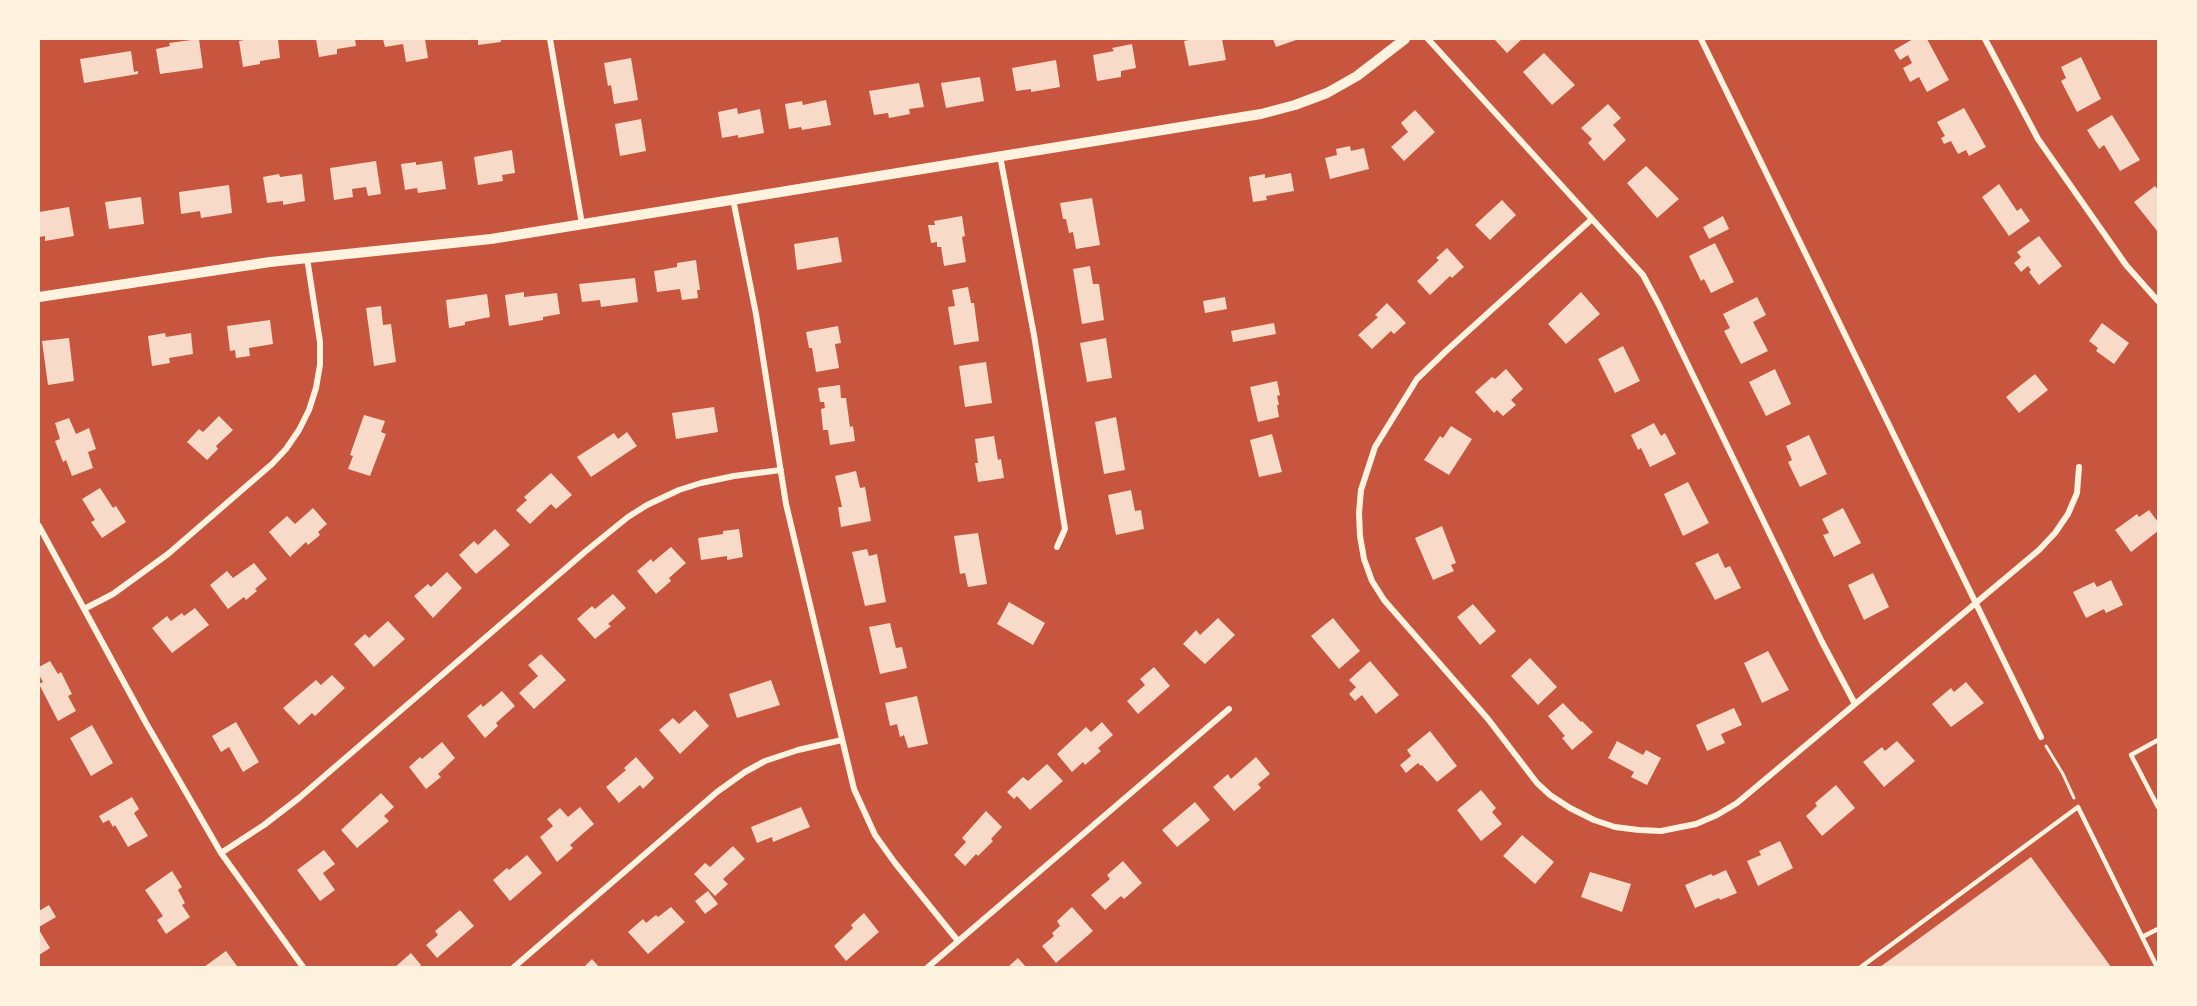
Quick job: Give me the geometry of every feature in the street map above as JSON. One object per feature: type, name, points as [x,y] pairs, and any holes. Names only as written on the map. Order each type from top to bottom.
[{"type":"street","points":[[550,39],[582,224]]},
{"type":"street","points":[[39,297],[270,262],[481,240],[1262,114],[1327,93],[1358,76],[1405,39]]},
{"type":"street","points":[[1428,39],[1643,275],[1822,642],[1855,704]]},
{"type":"street","points":[[1701,39],[2041,737]]},
{"type":"street","points":[[1985,39],[2038,139],[2126,265],[2158,300]]},
{"type":"street","points":[[1000,156],[1034,335],[1065,529],[1057,547]]},
{"type":"street","points":[[733,199],[756,315],[781,470],[807,594],[854,789],[875,835],[958,941]]},
{"type":"street","points":[[1592,219],[1418,379],[1386,427],[1367,466],[1361,490],[1359,513],[1364,559],[1372,580],[1384,600],[1488,719],[1537,783],[1570,808],[1594,820],[1615,826],[1639,831],[1661,831],[1685,827],[1718,815],[1737,803],[2039,550],[2068,514],[2078,493],[2079,467]]},
{"type":"street","points":[[84,609],[113,594],[168,554],[272,464],[299,430],[309,410],[320,365],[320,342],[307,258]]},
{"type":"street","points":[[221,853],[264,825],[299,798],[628,517],[668,495],[701,483],[781,470]]},
{"type":"street","points":[[39,526],[146,723],[221,853],[303,967]]},
{"type":"street","points":[[928,967],[1229,709]]},
{"type":"street","points":[[514,967],[717,792],[745,772],[765,761],[798,750],[842,740]]},
{"type":"lane","points":[[2158,740],[2131,755],[2158,807]]},
{"type":"lane","points":[[1861,967],[2078,807],[2157,967]]},
{"type":"lane","points":[[2142,937],[2158,929]]},
{"type":"path","points":[[2041,737],[2063,774],[2078,807]]},
{"type":"building","points":[[199,39],[203,68],[160,74],[156,49],[170,46],[169,43]]},
{"type":"building","points":[[278,39],[280,58],[260,61],[260,64],[243,67],[239,41]]},
{"type":"building","points":[[316,39],[355,39],[356,46],[337,49],[337,54],[319,57]]},
{"type":"building","points":[[383,39],[425,39],[428,58],[406,62],[403,44],[385,47]]},
{"type":"building","points":[[478,39],[501,39],[501,42],[478,45]]},
{"type":"building","points":[[1222,39],[1226,60],[1189,66],[1184,41]]},
{"type":"building","points":[[1273,39],[1299,39],[1276,47]]},
{"type":"building","points":[[1494,39],[1522,39],[1507,53]]},
{"type":"building","points":[[1913,39],[1927,39],[1949,80],[1927,92],[1919,77],[1910,82],[1903,68],[1912,63],[1908,55],[1900,60],[1894,50]]},
{"type":"building","points":[[1132,44],[1136,68],[1121,71],[1121,77],[1097,81],[1093,55],[1114,51],[1112,48]]},
{"type":"building","points":[[131,51],[134,72],[138,71],[138,74],[84,83],[80,59]]},
{"type":"building","points":[[1544,53],[1575,85],[1552,105],[1523,72]]},
{"type":"building","points":[[2081,57],[2101,99],[2077,112],[2061,81],[2066,78],[2061,67]]},
{"type":"building","points":[[631,58],[638,100],[614,104],[604,63]]},
{"type":"building","points":[[1056,60],[1060,87],[1031,92],[1031,89],[1016,91],[1012,68]]},
{"type":"building","points":[[980,77],[984,101],[946,108],[941,83]]},
{"type":"building","points":[[919,83],[924,107],[909,109],[910,114],[889,118],[888,113],[874,115],[869,91]]},
{"type":"building","points":[[826,100],[831,125],[802,130],[801,127],[789,129],[785,104],[802,101],[803,105]]},
{"type":"building","points":[[1608,104],[1621,118],[1613,125],[1626,140],[1604,161],[1588,143],[1592,139],[1581,128]]},
{"type":"building","points":[[737,108],[738,114],[760,109],[764,133],[738,138],[738,135],[722,138],[718,112]]},
{"type":"building","points":[[1964,108],[1986,147],[1969,156],[1966,150],[1958,154],[1951,141],[1944,144],[1941,138],[1945,136],[1937,122]]},
{"type":"building","points":[[1415,110],[1435,132],[1404,161],[1391,147],[1408,132],[1401,123]]},
{"type":"building","points":[[2112,115],[2140,160],[2120,171],[2104,145],[2099,149],[2087,130]]},
{"type":"building","points":[[641,119],[646,151],[620,156],[615,124]]},
{"type":"building","points":[[1350,146],[1351,151],[1364,148],[1369,169],[1330,179],[1325,158],[1337,155],[1336,149]]},
{"type":"building","points":[[512,150],[515,173],[502,175],[503,181],[478,185],[474,157]]},
{"type":"building","points":[[376,161],[381,194],[368,196],[366,187],[352,189],[353,197],[334,200],[330,168]]},
{"type":"building","points":[[442,161],[446,189],[418,193],[417,188],[405,190],[401,164],[416,162],[416,165]]},
{"type":"building","points":[[1646,166],[1679,199],[1657,218],[1627,183]]},
{"type":"building","points":[[1291,173],[1294,191],[1266,196],[1267,200],[1253,202],[1249,177],[1265,174],[1265,178]]},
{"type":"building","points":[[279,174],[280,177],[302,174],[305,201],[283,205],[283,201],[267,203],[263,177]]},
{"type":"building","points":[[1999,184],[2017,211],[2021,208],[2030,221],[2009,236],[1982,197]]},
{"type":"building","points":[[229,185],[232,213],[201,218],[200,211],[181,214],[179,192]]},
{"type":"building","points":[[2155,186],[2158,190],[2158,232],[2134,202]]},
{"type":"building","points":[[141,197],[144,224],[109,229],[105,202]]},
{"type":"building","points":[[1092,198],[1100,245],[1076,249],[1073,232],[1069,233],[1060,203]]},
{"type":"building","points":[[1502,200],[1516,215],[1490,240],[1475,225]]},
{"type":"building","points":[[69,207],[74,236],[45,241],[45,236],[39,237],[39,212]]},
{"type":"building","points":[[962,216],[965,236],[962,237],[966,262],[944,266],[941,247],[937,247],[937,242],[931,243],[928,225],[935,225],[934,221]]},
{"type":"building","points":[[1723,216],[1729,229],[1709,239],[1703,227]]},
{"type":"building","points":[[2039,236],[2062,266],[2039,285],[2029,272],[2031,270],[2028,266],[2021,272],[2014,263],[2021,257],[2017,252]]},
{"type":"building","points":[[838,237],[842,262],[797,270],[794,244]]},
{"type":"building","points":[[1715,243],[1734,282],[1711,293],[1704,279],[1701,281],[1689,256]]},
{"type":"building","points":[[1447,248],[1464,267],[1452,278],[1450,276],[1430,295],[1417,281],[1439,260],[1436,258]]},
{"type":"building","points":[[696,260],[700,290],[697,290],[698,298],[682,300],[680,289],[657,292],[654,271],[677,267],[677,263]]},
{"type":"building","points":[[1090,266],[1093,284],[1099,284],[1104,320],[1082,324],[1073,269]]},
{"type":"building","points":[[635,278],[638,302],[601,307],[600,300],[582,302],[579,284]]},
{"type":"building","points":[[968,287],[971,303],[974,303],[979,341],[954,345],[948,307],[955,306],[952,290]]},
{"type":"building","points":[[524,292],[524,297],[557,293],[560,314],[543,317],[543,320],[509,326],[505,295]]},
{"type":"building","points":[[1581,292],[1600,314],[1566,344],[1548,324]]},
{"type":"building","points":[[487,294],[490,317],[449,328],[446,300]]},
{"type":"building","points":[[1225,297],[1227,309],[1205,313],[1203,301]]},
{"type":"building","points":[[1757,297],[1766,315],[1753,322],[1768,351],[1741,364],[1724,331],[1730,328],[1723,314]]},
{"type":"building","points":[[1387,303],[1406,323],[1394,334],[1391,331],[1372,349],[1358,335],[1378,317],[1375,315]]},
{"type":"building","points":[[381,306],[383,325],[391,324],[396,362],[374,366],[366,308]]},
{"type":"building","points":[[270,320],[273,344],[249,348],[250,356],[236,358],[235,350],[230,351],[227,326]]},
{"type":"building","points":[[1274,323],[1276,334],[1233,342],[1231,331]]},
{"type":"building","points":[[2102,323],[2129,343],[2114,364],[2096,351],[2098,348],[2089,341]]},
{"type":"building","points":[[838,326],[841,343],[835,344],[839,368],[816,372],[812,348],[809,348],[806,332]]},
{"type":"building","points":[[165,333],[166,337],[191,333],[193,354],[169,358],[170,363],[152,366],[148,336]]},
{"type":"building","points":[[69,338],[74,381],[48,385],[42,341]]},
{"type":"building","points":[[1106,338],[1112,378],[1087,382],[1080,343]]},
{"type":"building","points":[[1623,346],[1640,381],[1615,393],[1598,359]]},
{"type":"building","points":[[986,362],[992,403],[965,407],[959,366]]},
{"type":"building","points":[[1506,369],[1523,389],[1511,400],[1516,405],[1503,416],[1497,410],[1494,413],[1475,392],[1492,377],[1495,379]]},
{"type":"building","points":[[1775,369],[1791,404],[1766,416],[1749,382]]},
{"type":"building","points":[[2035,374],[2048,390],[2019,413],[2006,397]]},
{"type":"building","points":[[1277,381],[1280,395],[1277,396],[1279,417],[1258,422],[1250,387]]},
{"type":"building","points":[[840,385],[841,398],[846,398],[850,427],[853,426],[855,441],[830,445],[828,430],[823,430],[821,409],[825,408],[824,402],[820,402],[818,388]]},
{"type":"building","points":[[714,407],[718,432],[676,439],[672,413]]},
{"type":"building","points":[[364,415],[385,421],[381,432],[386,434],[370,476],[348,469],[353,456],[350,455]]},
{"type":"building","points":[[219,416],[233,430],[216,446],[218,449],[207,460],[187,442],[199,429],[203,432]]},
{"type":"building","points":[[1116,417],[1125,470],[1104,474],[1095,422]]},
{"type":"building","points":[[69,418],[76,434],[89,428],[96,449],[88,452],[93,468],[72,476],[66,460],[63,462],[55,441],[60,439],[55,423]]},
{"type":"building","points":[[1654,423],[1661,436],[1665,433],[1676,454],[1650,467],[1641,448],[1638,450],[1631,435]]},
{"type":"building","points":[[1451,426],[1472,439],[1449,475],[1424,460],[1440,436],[1443,438]]},
{"type":"building","points":[[627,432],[637,446],[591,477],[577,457],[614,433],[618,439]]},
{"type":"building","points":[[1272,434],[1282,472],[1259,477],[1250,440]]},
{"type":"building","points":[[1809,435],[1827,474],[1800,487],[1788,462],[1792,460],[1786,446]]},
{"type":"building","points":[[994,436],[1004,478],[978,482],[975,439]]},
{"type":"building","points":[[856,471],[860,488],[865,487],[871,521],[841,527],[838,507],[842,507],[835,476]]},
{"type":"building","points":[[551,473],[572,495],[556,509],[551,504],[530,524],[516,510],[527,500],[524,497]]},
{"type":"building","points":[[1688,482],[1709,523],[1683,536],[1664,494]]},
{"type":"building","points":[[100,488],[113,508],[116,506],[126,522],[102,538],[91,522],[95,520],[82,499]]},
{"type":"building","points":[[1131,490],[1135,511],[1141,510],[1144,529],[1116,535],[1108,495]]},
{"type":"building","points":[[313,508],[327,524],[318,532],[320,535],[308,545],[306,542],[290,557],[269,532],[287,516],[295,524]]},
{"type":"building","points":[[1843,508],[1861,543],[1834,557],[1823,535],[1829,533],[1822,519]]},
{"type":"building","points":[[2149,510],[2158,522],[2158,531],[2131,552],[2115,530],[2137,514],[2139,517]]},
{"type":"building","points":[[1442,526],[1456,563],[1451,565],[1454,571],[1433,580],[1415,538]]},
{"type":"building","points":[[495,529],[510,545],[476,574],[459,555],[474,541],[478,545]]},
{"type":"building","points":[[739,529],[743,557],[727,560],[727,556],[701,560],[698,538]]},
{"type":"building","points":[[978,533],[987,584],[968,587],[965,573],[960,574],[954,536]]},
{"type":"building","points":[[671,547],[686,563],[656,594],[637,571],[651,559],[653,562]]},
{"type":"building","points":[[867,549],[869,556],[877,554],[886,602],[865,606],[852,552]]},
{"type":"building","points":[[1718,553],[1725,568],[1730,566],[1741,588],[1715,600],[1695,563]]},
{"type":"building","points":[[254,563],[267,579],[246,600],[244,597],[228,609],[210,585],[227,571],[233,578]]},
{"type":"building","points":[[447,572],[462,588],[433,618],[414,596],[428,584],[431,587]]},
{"type":"building","points":[[1873,573],[1889,607],[1864,620],[1848,585]]},
{"type":"building","points":[[2111,580],[2123,605],[2106,613],[2104,609],[2086,618],[2073,592],[2094,582],[2097,587]]},
{"type":"building","points":[[613,594],[626,608],[608,624],[611,626],[595,639],[577,619],[592,606],[595,609]]},
{"type":"building","points":[[1009,602],[1045,623],[1033,645],[997,624]]},
{"type":"building","points":[[1473,604],[1496,631],[1480,645],[1457,617]]},
{"type":"building","points":[[195,608],[209,625],[172,653],[152,628],[167,616],[171,621]]},
{"type":"building","points":[[1218,618],[1235,635],[1205,664],[1183,644],[1196,630],[1200,635]]},
{"type":"building","points":[[1333,618],[1360,651],[1339,669],[1311,636]]},
{"type":"building","points":[[388,621],[405,639],[374,667],[354,644],[365,634],[369,638]]},
{"type":"building","points":[[890,623],[896,648],[902,647],[907,668],[880,674],[869,627]]},
{"type":"building","points":[[1768,651],[1789,690],[1762,703],[1744,663]]},
{"type":"building","points":[[541,654],[566,680],[534,709],[519,693],[538,676],[528,665]]},
{"type":"building","points":[[1530,658],[1557,687],[1538,705],[1511,676]]},
{"type":"building","points":[[50,661],[58,674],[61,672],[72,694],[68,696],[76,711],[58,721],[39,684],[43,682],[39,675],[39,667]]},
{"type":"building","points":[[1370,661],[1399,695],[1376,714],[1362,695],[1355,701],[1349,694],[1356,687],[1349,680]]},
{"type":"building","points":[[1154,667],[1170,686],[1138,714],[1127,701],[1145,685],[1140,679]]},
{"type":"building","points":[[332,675],[345,688],[315,716],[312,713],[299,725],[283,708],[316,680],[321,685]]},
{"type":"building","points":[[771,680],[780,705],[737,718],[729,694]]},
{"type":"building","points":[[1966,682],[1984,703],[1951,727],[1932,704],[1951,688],[1954,692]]},
{"type":"building","points":[[502,691],[515,706],[496,723],[498,726],[485,738],[467,716],[481,704],[483,707]]},
{"type":"building","points":[[917,696],[928,744],[908,748],[904,735],[900,737],[897,724],[890,726],[885,703]]},
{"type":"building","points":[[1563,703],[1593,732],[1572,750],[1562,738],[1565,736],[1548,716]]},
{"type":"building","points":[[1734,708],[1742,725],[1721,734],[1725,743],[1707,751],[1696,725]]},
{"type":"building","points":[[695,710],[709,726],[680,754],[659,730],[673,718],[679,724]]},
{"type":"building","points":[[236,722],[259,762],[243,772],[229,747],[221,752],[212,736]]},
{"type":"building","points":[[1102,722],[1113,735],[1098,748],[1101,751],[1085,765],[1083,762],[1072,772],[1057,754],[1086,727],[1091,732]]},
{"type":"building","points":[[92,725],[113,763],[91,776],[70,738]]},
{"type":"building","points":[[1430,731],[1457,766],[1437,782],[1418,763],[1406,773],[1400,765],[1411,756],[1407,750]]},
{"type":"building","points":[[1617,741],[1643,755],[1646,750],[1661,758],[1647,785],[1631,777],[1634,772],[1608,758]]},
{"type":"building","points":[[1897,741],[1915,761],[1884,787],[1863,762],[1882,747],[1885,751]]},
{"type":"building","points":[[442,742],[455,758],[438,774],[441,777],[426,789],[409,767]]},
{"type":"building","points":[[636,757],[654,778],[643,789],[640,785],[619,803],[606,787],[626,770],[624,768]]},
{"type":"building","points":[[1256,757],[1270,774],[1258,784],[1261,788],[1234,811],[1213,787],[1228,774],[1231,779]]},
{"type":"building","points":[[1047,764],[1063,781],[1030,810],[1017,796],[1014,799],[1007,792],[1023,777],[1028,781]]},
{"type":"building","points":[[1836,785],[1855,808],[1822,836],[1806,816],[1817,806],[1815,803]]},
{"type":"building","points":[[1481,790],[1496,808],[1492,812],[1502,824],[1481,841],[1457,810]]},
{"type":"building","points":[[381,793],[394,807],[384,816],[389,821],[357,848],[341,830]]},
{"type":"building","points":[[132,797],[139,809],[134,813],[148,836],[128,847],[115,825],[113,827],[109,820],[103,823],[99,816]]},
{"type":"building","points":[[1195,802],[1210,820],[1177,847],[1162,830]]},
{"type":"building","points":[[580,807],[594,824],[570,845],[573,848],[557,862],[540,837],[553,826],[547,819],[560,808],[568,817]]},
{"type":"building","points":[[801,807],[810,827],[773,842],[772,837],[757,843],[751,827]]},
{"type":"building","points":[[986,811],[1002,827],[991,839],[993,841],[965,866],[954,855],[966,842],[962,838]]},
{"type":"building","points":[[1522,835],[1554,862],[1535,884],[1503,856]]},
{"type":"building","points":[[1780,841],[1793,868],[1758,886],[1747,861],[1761,855],[1759,851]]},
{"type":"building","points":[[733,846],[745,859],[723,879],[728,884],[715,896],[694,874],[705,863],[710,867]]},
{"type":"building","points":[[324,850],[335,864],[323,873],[335,890],[320,901],[297,870]]},
{"type":"building","points":[[527,855],[542,873],[510,901],[493,880]]},
{"type":"building","points":[[2031,857],[2111,967],[1880,967]]},
{"type":"building","points":[[1123,861],[1142,883],[1124,899],[1121,896],[1105,910],[1091,895],[1110,879],[1107,875]]},
{"type":"building","points":[[1726,870],[1737,893],[1695,908],[1685,885]]},
{"type":"building","points":[[172,871],[182,887],[178,890],[185,903],[182,905],[190,917],[166,934],[157,920],[163,916],[145,890]]},
{"type":"building","points":[[1590,872],[1631,884],[1622,912],[1581,897]]},
{"type":"building","points":[[708,891],[718,904],[705,914],[695,901]]},
{"type":"building","points":[[49,905],[56,917],[39,927],[39,911]]},
{"type":"building","points":[[671,907],[685,922],[648,954],[628,932],[643,919],[646,923]]},
{"type":"building","points":[[1072,907],[1093,931],[1056,963],[1042,946],[1054,936],[1052,933],[1060,926],[1057,921]]},
{"type":"building","points":[[460,910],[474,926],[437,958],[426,945],[438,935],[435,931]]},
{"type":"building","points":[[864,913],[879,932],[846,961],[834,946],[853,928],[851,925]]},
{"type":"building","points":[[39,930],[50,948],[39,955]]},
{"type":"building","points":[[226,951],[237,966],[204,967]]},
{"type":"building","points":[[411,953],[421,965],[419,967],[395,967]]},
{"type":"building","points":[[1018,958],[1026,967],[1008,967]]},
{"type":"building","points":[[592,959],[599,967],[584,967]]}]
